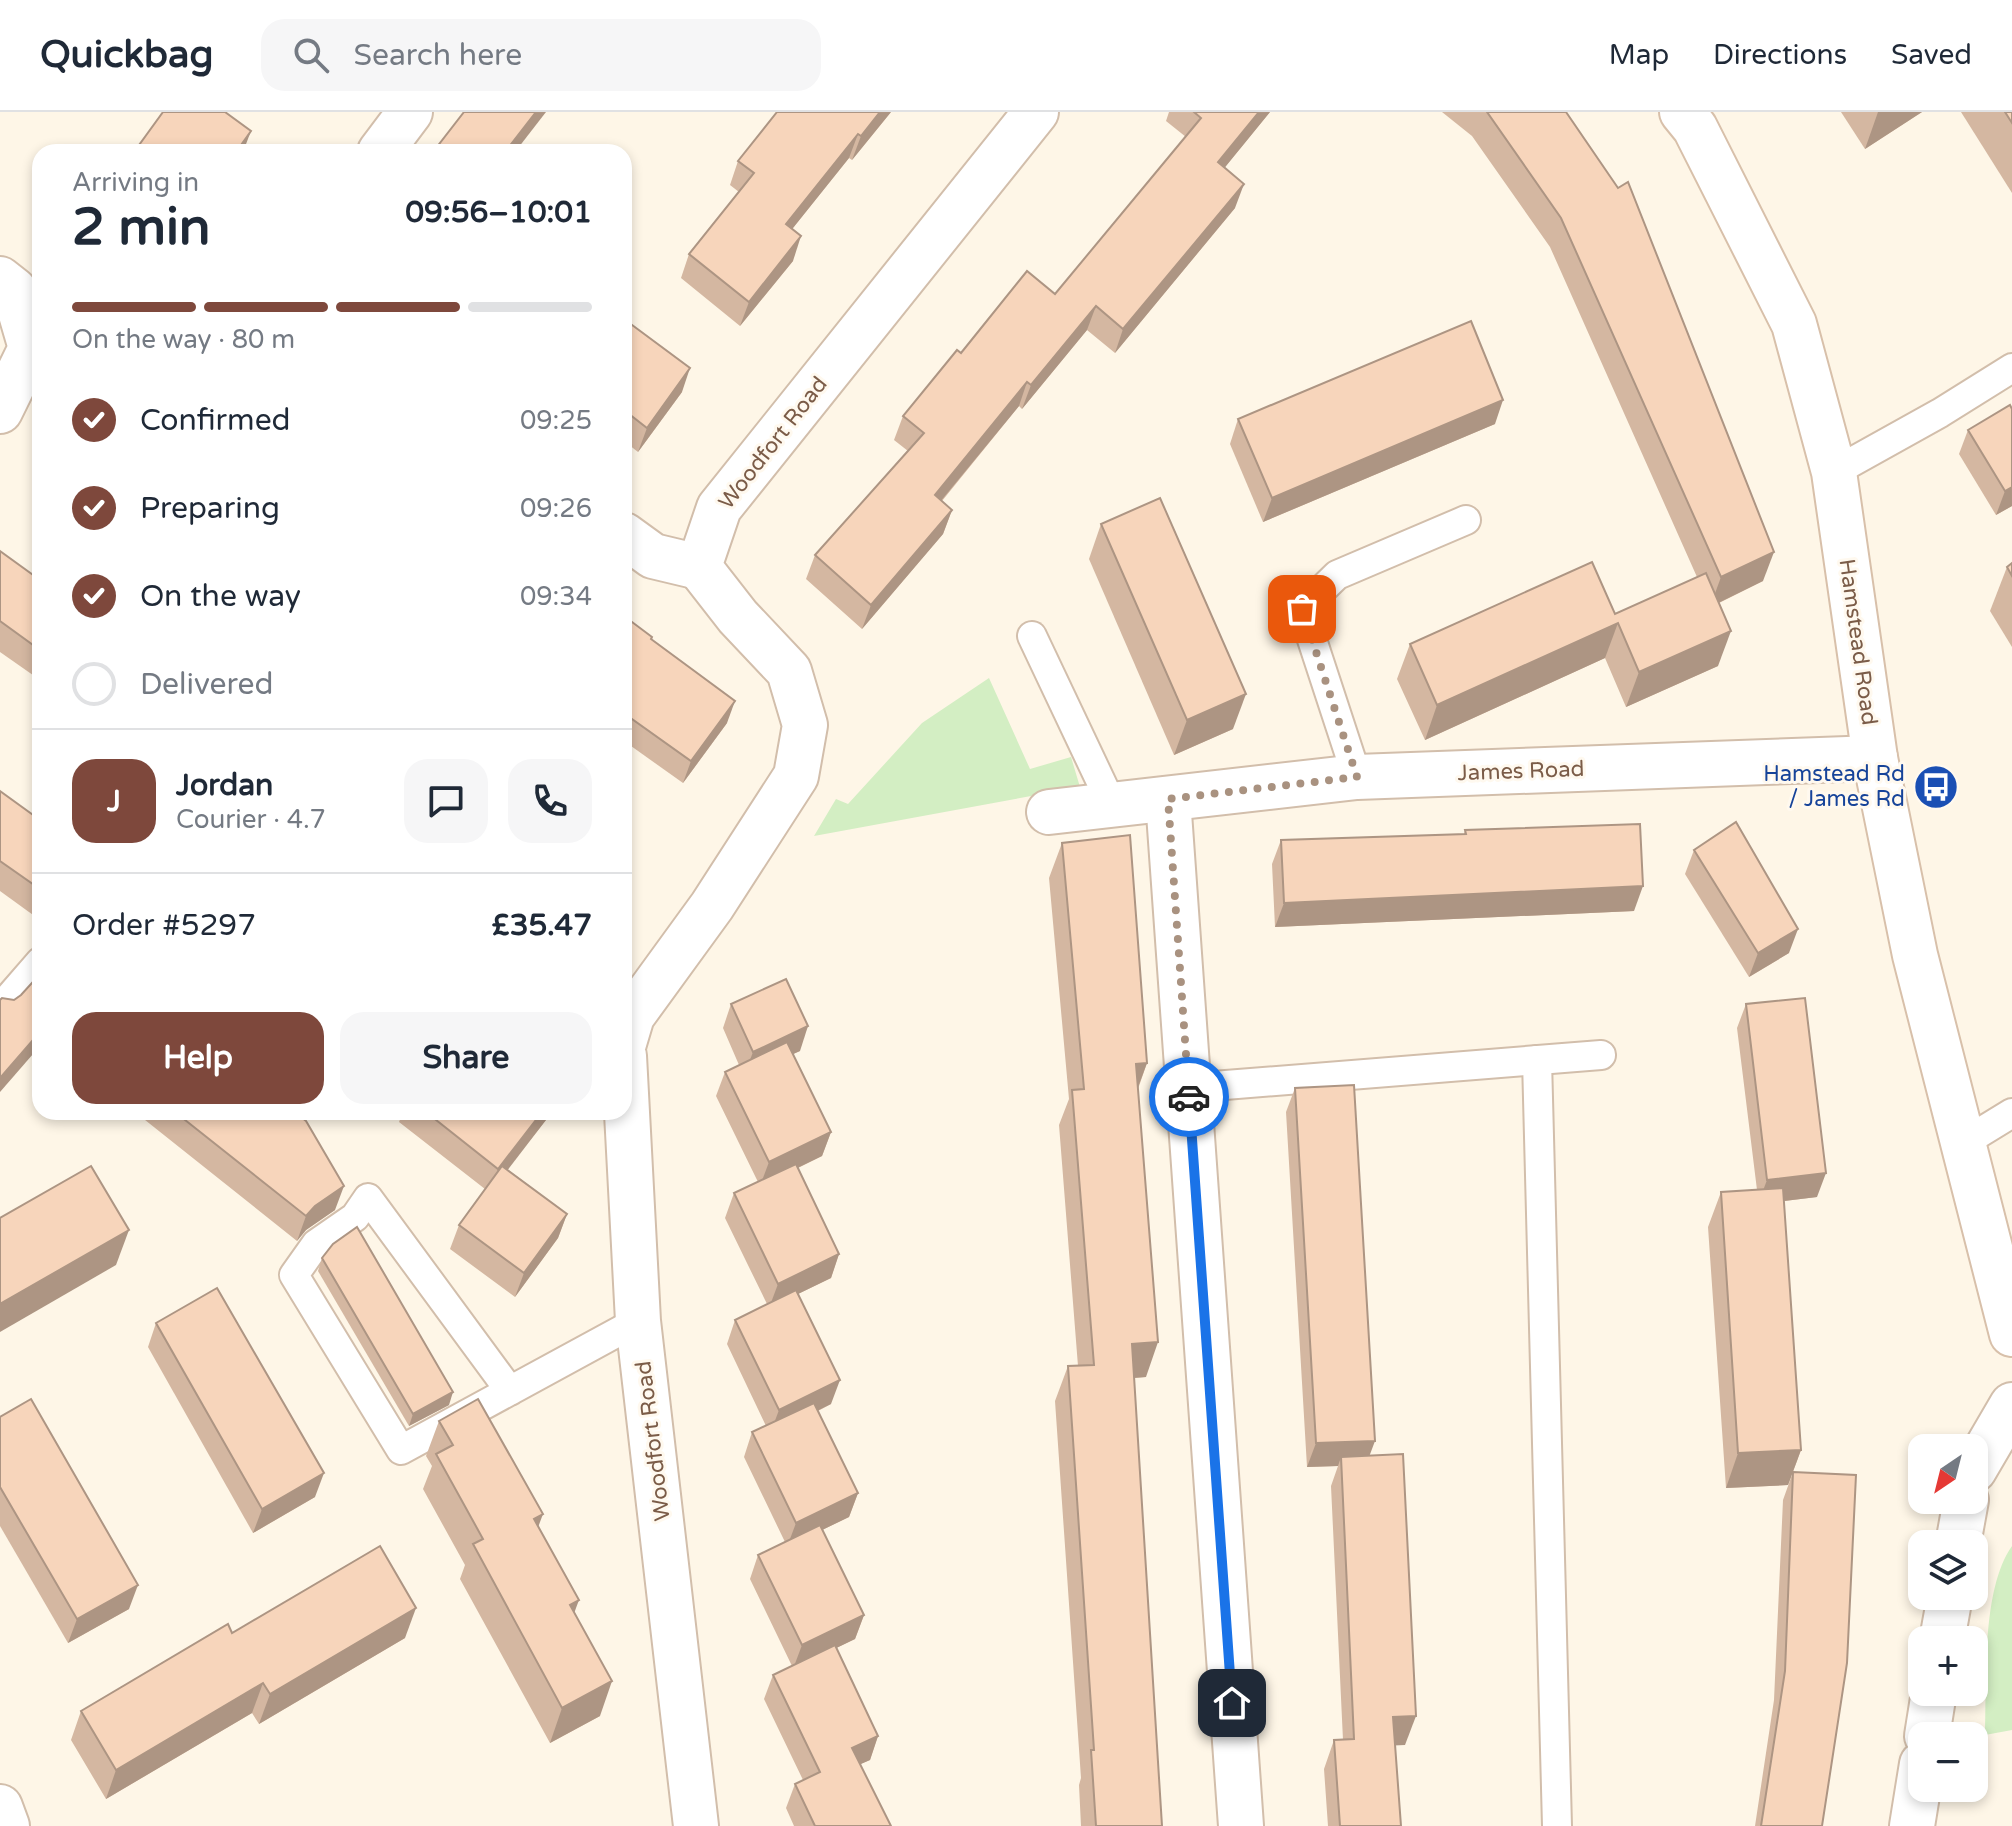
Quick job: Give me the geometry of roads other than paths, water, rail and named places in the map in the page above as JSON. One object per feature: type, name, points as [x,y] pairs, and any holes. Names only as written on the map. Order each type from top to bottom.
[{"type":"street","points":[[386,144],[410,112]]},
{"type":"street","name":"Woodfort Road","points":[[699,567],[719,508],[1036,112]]},
{"type":"street","name":"Hamstead Road","points":[[1682,112],[1695,128],[1794,324],[1834,472],[1875,758],[1915,955],[2012,1334]]},
{"type":"street","points":[[0,279],[14,290],[31,348],[0,411]]},
{"type":"street","points":[[632,541],[653,556],[699,567],[738,617],[789,671],[805,725],[796,776],[712,906],[632,1016]]},
{"type":"street","name":"James Road","points":[[1049,812],[1357,777],[1875,758]]},
{"type":"street","points":[[1168,799],[1241,1826]]},
{"type":"street","name":"Woodfort Road","points":[[627,1120],[638,1321],[696,1826]]},
{"type":"street","points":[[1988,1446],[2012,1405]]},
{"type":"street","points":[[1912,1826],[1916,1802]]},
{"type":"street","points":[[0,1807],[7,1826]]},
{"type":"lane","points":[[1834,472],[1940,413],[2012,368]]},
{"type":"lane","points":[[1357,777],[1302,609],[1337,575],[1466,520]]},
{"type":"lane","points":[[1032,636],[1112,805]]},
{"type":"lane","points":[[0,1008],[32,971]]},
{"type":"lane","points":[[1188,1088],[1601,1055]]},
{"type":"lane","points":[[1537,1060],[1557,1826]]},
{"type":"lane","points":[[1963,1143],[2012,1113]]},
{"type":"lane","points":[[510,1391],[368,1198],[355,1217],[316,1244],[294,1275],[401,1450],[510,1391],[638,1321]]},
{"type":"place","name":"Hamstead Rd / James Rd","points":[[1936,787]]}]
